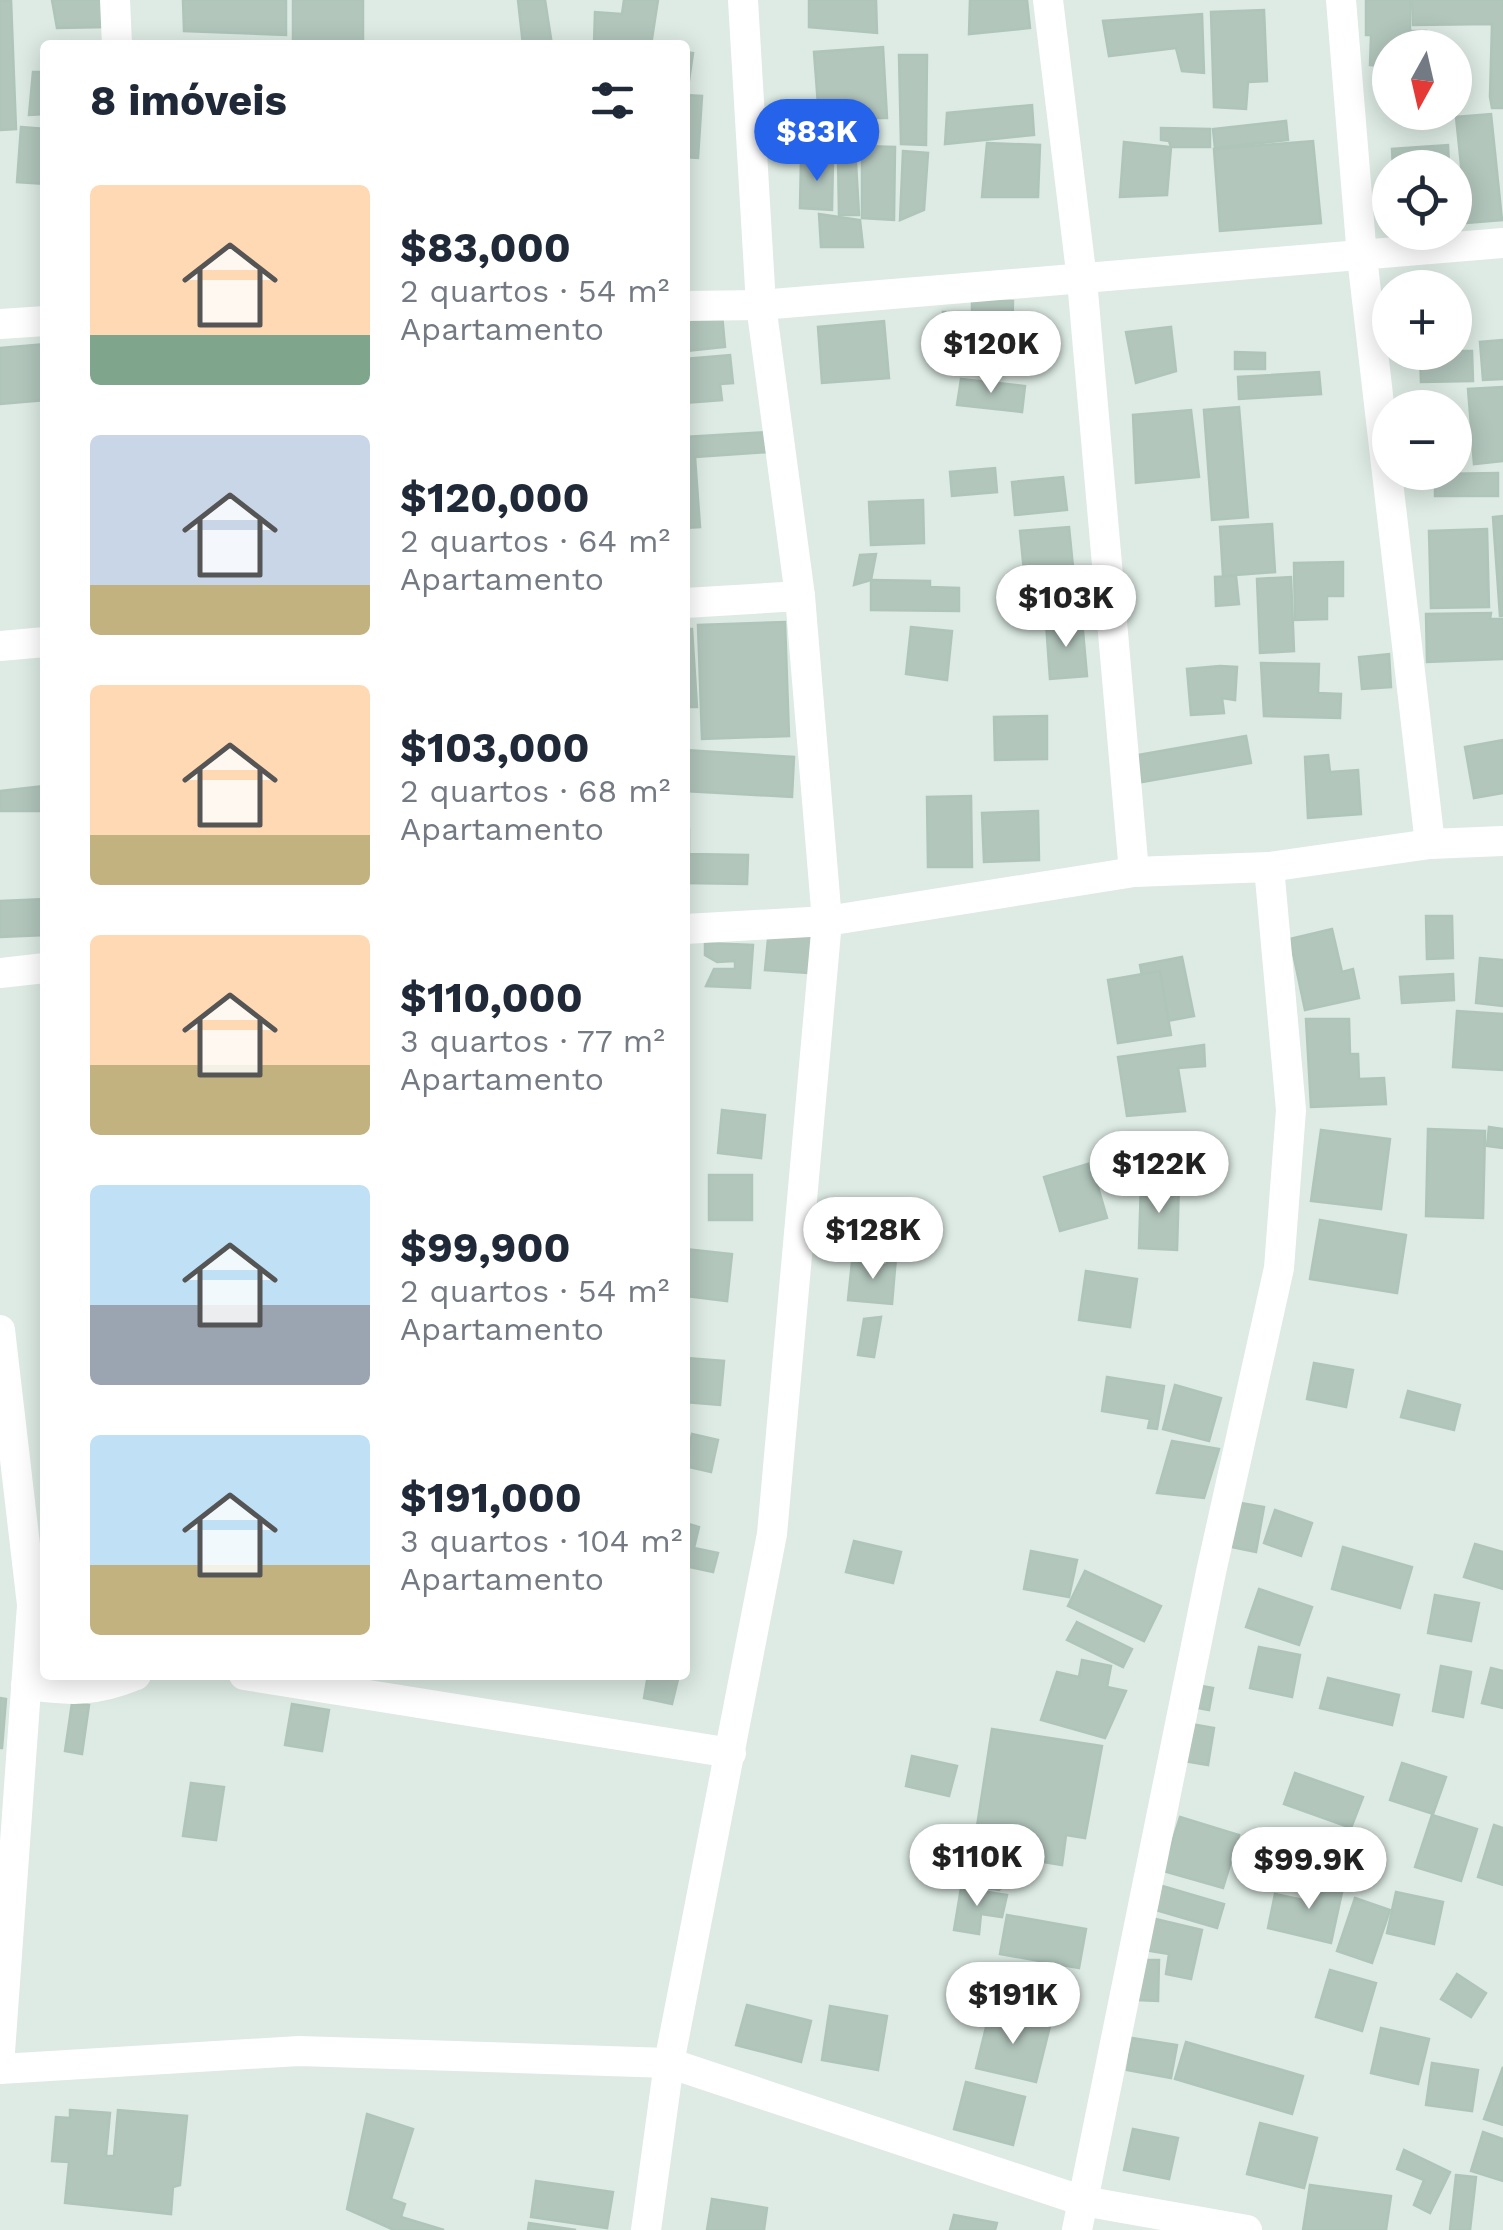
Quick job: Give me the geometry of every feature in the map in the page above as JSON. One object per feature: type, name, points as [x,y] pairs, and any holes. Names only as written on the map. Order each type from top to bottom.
[{"type":"street","points":[[115,0],[118,40]]},
{"type":"street","points":[[646,2230],[669,2062],[772,1534],[827,922],[800,596],[761,305],[742,0]]},
{"type":"street","points":[[1048,0],[1082,280],[1134,872]]},
{"type":"street","points":[[1341,0],[1362,256],[1430,844]]},
{"type":"street","points":[[690,306],[761,305],[1503,243]]},
{"type":"street","points":[[0,324],[40,321]]},
{"type":"street","points":[[690,603],[800,596]]},
{"type":"street","points":[[0,646],[40,642]]},
{"type":"street","points":[[690,929],[827,922],[1134,872],[1269,867],[1430,844],[1503,841]]},
{"type":"street","points":[[1080,2216],[1211,1572],[1279,1268],[1291,1110],[1269,867]]},
{"type":"street","points":[[0,973],[40,969]]},
{"type":"street","points":[[0,1330],[13,1552],[32,1605],[0,2052]]},
{"type":"street","points":[[26,1686],[62,1690],[103,1688],[123,1680]]},
{"type":"street","points":[[275,1680],[731,1753]]},
{"type":"street","points":[[0,2069],[298,2051],[669,2062],[1080,2216],[1247,2230]]},
{"type":"building","points":[[11,0],[16,129],[0,130],[0,1]]},
{"type":"building","points":[[52,0],[107,0],[107,27],[57,28]]},
{"type":"building","points":[[183,0],[286,0],[286,35],[184,31]]},
{"type":"building","points":[[293,0],[363,0],[363,40],[293,40]]},
{"type":"building","points":[[518,0],[545,0],[551,40],[522,40]]},
{"type":"building","points":[[624,0],[658,0],[652,40],[594,40],[595,12],[622,14]]},
{"type":"building","points":[[809,0],[876,0],[877,33],[809,27]]},
{"type":"building","points":[[970,0],[1027,0],[1030,28],[969,34]]},
{"type":"building","points":[[1366,0],[1410,0],[1410,30],[1372,30],[1372,65],[1371,35],[1366,35]]},
{"type":"building","points":[[1412,0],[1503,0],[1503,108],[1492,108],[1490,97],[1492,24],[1413,25]]},
{"type":"building","points":[[1264,10],[1267,81],[1248,82],[1246,109],[1214,107],[1211,12]]},
{"type":"building","points":[[1202,14],[1204,73],[1182,71],[1176,48],[1109,56],[1103,21]]},
{"type":"building","points":[[883,47],[887,118],[819,118],[814,52]]},
{"type":"building","points":[[899,55],[927,55],[926,145],[901,144]]},
{"type":"building","points":[[33,72],[40,72],[40,114],[29,115]]},
{"type":"building","points":[[690,95],[702,96],[698,158],[690,157]]},
{"type":"building","points":[[1032,105],[1034,135],[945,144],[947,113]]},
{"type":"building","points":[[1491,114],[1502,220],[1472,223],[1472,150],[1459,150],[1457,130],[1472,130],[1472,116]]},
{"type":"building","points":[[1286,121],[1288,140],[1215,148],[1213,129]]},
{"type":"building","points":[[21,127],[40,129],[40,184],[17,182]]},
{"type":"building","points":[[1161,128],[1210,129],[1210,147],[1171,147],[1169,141],[1161,140]]},
{"type":"building","points":[[1313,141],[1321,223],[1220,231],[1214,149]]},
{"type":"building","points":[[1124,142],[1171,147],[1167,195],[1120,197]]},
{"type":"building","points":[[987,143],[1040,145],[1038,197],[982,197]]},
{"type":"building","points":[[804,145],[855,146],[859,215],[839,215],[838,156],[804,154]]},
{"type":"building","points":[[1448,145],[1448,150],[1392,150]]},
{"type":"building","points":[[862,146],[895,147],[894,220],[862,218]]},
{"type":"building","points":[[903,151],[928,153],[924,210],[900,220]]},
{"type":"building","points":[[801,158],[833,159],[832,210],[800,208]]},
{"type":"building","points":[[819,214],[860,220],[863,247],[821,247]]},
{"type":"building","points":[[972,300],[1013,301],[1012,339],[986,339],[987,314],[972,314]]},
{"type":"building","points":[[943,312],[969,312],[970,353],[989,352],[990,371],[945,372]]},
{"type":"building","points":[[722,314],[725,347],[690,350],[690,317]]},
{"type":"building","points":[[884,321],[889,378],[822,383],[818,327]]},
{"type":"building","points":[[1171,327],[1176,371],[1136,383],[1126,332]]},
{"type":"building","points":[[1503,340],[1503,379],[1483,380],[1480,342]]},
{"type":"building","points":[[40,344],[40,400],[0,404],[0,348]]},
{"type":"building","points":[[1472,351],[1473,381],[1421,382],[1421,370],[1472,370]]},
{"type":"building","points":[[1235,352],[1265,353],[1265,369],[1235,369]]},
{"type":"building","points":[[730,355],[733,383],[720,384],[722,400],[690,403],[690,359]]},
{"type":"building","points":[[1319,372],[1321,394],[1239,399],[1238,377]]},
{"type":"building","points":[[961,379],[1025,386],[1022,412],[957,405]]},
{"type":"building","points":[[1503,387],[1503,461],[1474,464],[1472,390],[1468,389]]},
{"type":"building","points":[[1239,407],[1248,517],[1212,520],[1204,410]]},
{"type":"building","points":[[1191,410],[1199,477],[1136,483],[1133,415]]},
{"type":"building","points":[[768,432],[769,452],[695,457],[700,527],[690,528],[690,437]]},
{"type":"building","points":[[995,468],[997,492],[952,496],[950,472]]},
{"type":"building","points":[[1472,473],[1498,473],[1498,496],[1435,496],[1435,490],[1472,490]]},
{"type":"building","points":[[1063,477],[1067,510],[1015,515],[1012,482]]},
{"type":"building","points":[[923,500],[924,543],[871,545],[869,502]]},
{"type":"building","points":[[1503,516],[1503,616],[1500,616],[1493,517]]},
{"type":"building","points":[[1272,524],[1275,572],[1223,576],[1220,527]]},
{"type":"building","points":[[1069,527],[1074,577],[1025,582],[1020,531]]},
{"type":"building","points":[[1487,529],[1489,607],[1431,608],[1429,531]]},
{"type":"building","points":[[876,554],[871,580],[854,585],[860,555]]},
{"type":"building","points":[[1343,562],[1343,596],[1327,596],[1327,619],[1295,620],[1294,563]]},
{"type":"building","points":[[1236,576],[1239,604],[1216,606],[1215,577]]},
{"type":"building","points":[[1291,577],[1294,651],[1260,653],[1257,579]]},
{"type":"building","points":[[871,580],[930,581],[930,587],[959,588],[959,611],[871,610]]},
{"type":"building","points":[[1491,613],[1490,619],[1503,619],[1503,659],[1427,662],[1426,614]]},
{"type":"building","points":[[1082,620],[1087,676],[1050,679],[1046,623]]},
{"type":"building","points":[[785,622],[789,736],[702,739],[698,625]]},
{"type":"building","points":[[911,627],[952,631],[947,680],[906,674]]},
{"type":"building","points":[[690,629],[692,629],[697,707],[690,707]]},
{"type":"building","points":[[1389,654],[1391,687],[1362,689],[1359,657]]},
{"type":"building","points":[[1261,663],[1319,664],[1318,693],[1341,694],[1340,718],[1264,716]]},
{"type":"building","points":[[1237,667],[1235,700],[1222,698],[1224,713],[1191,715],[1187,669]]},
{"type":"building","points":[[1047,716],[1047,759],[995,760],[994,717]]},
{"type":"building","points":[[1246,736],[1251,763],[1142,782],[1138,755]]},
{"type":"building","points":[[1503,740],[1503,793],[1474,798],[1465,747]]},
{"type":"building","points":[[690,750],[794,757],[792,797],[690,791]]},
{"type":"building","points":[[1328,755],[1330,772],[1358,770],[1361,814],[1308,818],[1305,757]]},
{"type":"building","points":[[40,787],[40,811],[0,811],[0,791]]},
{"type":"building","points":[[971,796],[972,867],[928,867],[927,797]]},
{"type":"building","points":[[1038,811],[1039,860],[984,862],[982,813]]},
{"type":"building","points":[[690,854],[748,855],[747,884],[690,883]]},
{"type":"building","points":[[40,899],[40,935],[0,937],[0,901]]},
{"type":"building","points":[[1426,916],[1452,916],[1453,958],[1427,959]]},
{"type":"building","points":[[769,929],[812,932],[808,973],[765,970]]},
{"type":"building","points":[[1332,929],[1342,972],[1353,969],[1359,998],[1305,1010],[1290,939]]},
{"type":"building","points":[[705,943],[753,945],[750,988],[706,986],[714,969],[735,969],[735,961],[717,962],[705,955]]},
{"type":"building","points":[[1182,957],[1194,1016],[1151,1024],[1140,965]]},
{"type":"building","points":[[1480,958],[1503,960],[1503,1006],[1476,1003]]},
{"type":"building","points":[[1160,971],[1171,1035],[1118,1043],[1108,980]]},
{"type":"building","points":[[1453,974],[1454,1000],[1402,1003],[1400,977]]},
{"type":"building","points":[[1457,1011],[1503,1014],[1503,1070],[1453,1067]]},
{"type":"building","points":[[1306,1019],[1349,1019],[1350,1054],[1358,1054],[1359,1079],[1384,1078],[1386,1104],[1311,1107]]},
{"type":"building","points":[[1204,1045],[1205,1066],[1178,1068],[1185,1111],[1127,1116],[1118,1057]]},
{"type":"building","points":[[722,1110],[765,1115],[761,1158],[718,1153]]},
{"type":"building","points":[[1489,1127],[1503,1129],[1503,1148],[1487,1146]]},
{"type":"building","points":[[1428,1129],[1485,1131],[1483,1218],[1426,1216]]},
{"type":"building","points":[[1321,1130],[1390,1139],[1381,1209],[1311,1201]]},
{"type":"building","points":[[1091,1163],[1107,1218],[1060,1231],[1044,1177]]},
{"type":"building","points":[[709,1175],[752,1175],[752,1220],[709,1220]]},
{"type":"building","points":[[1141,1182],[1179,1183],[1177,1250],[1139,1248]]},
{"type":"building","points":[[1320,1220],[1406,1235],[1397,1293],[1310,1279]]},
{"type":"building","points":[[690,1250],[732,1254],[727,1301],[690,1297]]},
{"type":"building","points":[[888,1256],[896,1257],[892,1304],[848,1300],[852,1262],[887,1265]]},
{"type":"building","points":[[1086,1271],[1137,1279],[1130,1327],[1079,1320]]},
{"type":"building","points":[[881,1317],[874,1357],[858,1355],[864,1319]]},
{"type":"building","points":[[690,1358],[724,1361],[720,1405],[690,1402]]},
{"type":"building","points":[[1314,1363],[1353,1370],[1346,1407],[1307,1399]]},
{"type":"building","points":[[1107,1377],[1164,1386],[1157,1429],[1148,1428],[1150,1419],[1102,1411]]},
{"type":"building","points":[[1175,1385],[1221,1398],[1209,1441],[1163,1429]]},
{"type":"building","points":[[1408,1391],[1460,1405],[1454,1430],[1401,1417]]},
{"type":"building","points":[[692,1434],[718,1440],[711,1472],[690,1467]]},
{"type":"building","points":[[1172,1441],[1219,1449],[1204,1498],[1157,1493]]},
{"type":"building","points":[[1235,1502],[1264,1507],[1256,1552],[1227,1546]]},
{"type":"building","points":[[1275,1510],[1312,1523],[1301,1556],[1264,1543]]},
{"type":"building","points":[[690,1524],[699,1527],[694,1548],[718,1553],[713,1572],[690,1567]]},
{"type":"building","points":[[854,1541],[901,1552],[893,1583],[846,1572]]},
{"type":"building","points":[[1475,1544],[1503,1552],[1503,1589],[1464,1577]]},
{"type":"building","points":[[1343,1547],[1412,1567],[1400,1608],[1332,1589]]},
{"type":"building","points":[[1031,1551],[1077,1560],[1069,1597],[1024,1589]]},
{"type":"building","points":[[1085,1571],[1161,1606],[1144,1641],[1068,1606]]},
{"type":"building","points":[[1259,1589],[1312,1607],[1299,1645],[1246,1627]]},
{"type":"building","points":[[1435,1595],[1479,1603],[1471,1641],[1428,1633]]},
{"type":"building","points":[[1077,1622],[1132,1649],[1123,1667],[1067,1640]]},
{"type":"building","points":[[1259,1647],[1300,1655],[1292,1697],[1250,1688]]},
{"type":"building","points":[[1082,1660],[1111,1666],[1107,1687],[1126,1691],[1105,1738],[1041,1720],[1057,1672],[1079,1677]]},
{"type":"building","points":[[1441,1666],[1471,1672],[1463,1717],[1433,1711]]},
{"type":"building","points":[[1491,1668],[1503,1671],[1503,1708],[1482,1703]]},
{"type":"building","points":[[1328,1678],[1399,1695],[1392,1725],[1320,1708]]},
{"type":"building","points":[[647,1680],[678,1680],[672,1704],[644,1698]]},
{"type":"building","points":[[1191,1684],[1213,1688],[1209,1710],[1187,1706]]},
{"type":"building","points":[[0,1698],[6,1699],[2,1748],[0,1748]]},
{"type":"building","points":[[72,1703],[89,1705],[82,1754],[65,1751]]},
{"type":"building","points":[[292,1704],[329,1710],[322,1751],[285,1745]]},
{"type":"building","points":[[1191,1724],[1214,1728],[1208,1765],[1184,1761]]},
{"type":"building","points":[[992,1729],[1102,1746],[1085,1838],[1066,1835],[1062,1865],[1025,1859],[1022,1870],[999,1890],[968,1885]]},
{"type":"building","points":[[912,1756],[957,1766],[949,1796],[906,1786]]},
{"type":"building","points":[[1402,1763],[1446,1777],[1433,1814],[1390,1800]]},
{"type":"building","points":[[1295,1773],[1363,1797],[1351,1828],[1284,1804]]},
{"type":"building","points":[[191,1783],[224,1787],[216,1840],[183,1836]]},
{"type":"building","points":[[1432,1815],[1477,1829],[1461,1881],[1415,1867]]},
{"type":"building","points":[[1180,1817],[1239,1835],[1223,1888],[1163,1871]]},
{"type":"building","points":[[1494,1825],[1503,1828],[1503,1885],[1478,1877]]},
{"type":"building","points":[[1314,1877],[1344,1883],[1331,1943],[1268,1928],[1275,1894],[1308,1901]]},
{"type":"building","points":[[1159,1885],[1224,1904],[1217,1928],[1152,1909]]},
{"type":"building","points":[[961,1888],[1007,1895],[1002,1917],[981,1914],[979,1934],[954,1930]]},
{"type":"building","points":[[1396,1892],[1443,1902],[1434,1944],[1387,1933]]},
{"type":"building","points":[[1355,1898],[1390,1910],[1372,1963],[1337,1951]]},
{"type":"building","points":[[1007,1915],[1086,1929],[1079,1968],[1000,1954]]},
{"type":"building","points":[[1147,1917],[1202,1930],[1191,1979],[1166,1974],[1169,1954],[1138,1949]]},
{"type":"building","points":[[1137,1960],[1159,1960],[1158,2001],[1137,2000]]},
{"type":"building","points":[[1330,1970],[1376,1983],[1362,2031],[1316,2017]]},
{"type":"building","points":[[1457,1974],[1486,1993],[1471,2017],[1441,1999]]},
{"type":"building","points":[[747,2005],[811,2021],[801,2062],[736,2045]]},
{"type":"building","points":[[830,2006],[887,2016],[878,2070],[822,2060]]},
{"type":"building","points":[[990,2011],[1050,2026],[1036,2082],[976,2068]]},
{"type":"building","points":[[1381,2028],[1429,2039],[1418,2084],[1371,2073]]},
{"type":"building","points":[[1132,2038],[1177,2045],[1171,2078],[1127,2070]]},
{"type":"building","points":[[1186,2042],[1303,2076],[1292,2114],[1175,2079]]},
{"type":"building","points":[[1432,2063],[1478,2070],[1472,2111],[1426,2105]]},
{"type":"building","points":[[1503,2067],[1503,2125],[1484,2119]]},
{"type":"building","points":[[966,2082],[1025,2097],[1013,2145],[954,2129]]},
{"type":"building","points":[[70,2110],[110,2113],[106,2156],[114,2156],[118,2110],[187,2116],[180,2185],[173,2187],[171,2214],[65,2203],[69,2162],[52,2161],[56,2117],[70,2118]]},
{"type":"building","points":[[367,2114],[413,2129],[391,2199],[405,2204],[401,2217],[444,2230],[394,2230],[347,2209]]},
{"type":"building","points":[[1260,2123],[1317,2138],[1304,2188],[1247,2174]]},
{"type":"building","points":[[1133,2129],[1178,2138],[1169,2179],[1124,2170]]},
{"type":"building","points":[[1483,2132],[1503,2139],[1503,2181],[1471,2171]]},
{"type":"building","points":[[1404,2150],[1450,2172],[1430,2213],[1414,2205],[1424,2180],[1397,2169]]},
{"type":"building","points":[[1456,2175],[1476,2177],[1470,2230],[1450,2230]]},
{"type":"building","points":[[536,2181],[613,2192],[607,2228],[531,2217]]},
{"type":"building","points":[[1310,2185],[1391,2196],[1386,2230],[1303,2230]]},
{"type":"building","points":[[712,2199],[767,2208],[764,2230],[707,2230]]},
{"type":"building","points":[[954,2215],[997,2223],[995,2230],[950,2230]]},
{"type":"building","points":[[529,2223],[576,2230],[528,2230]]}]
